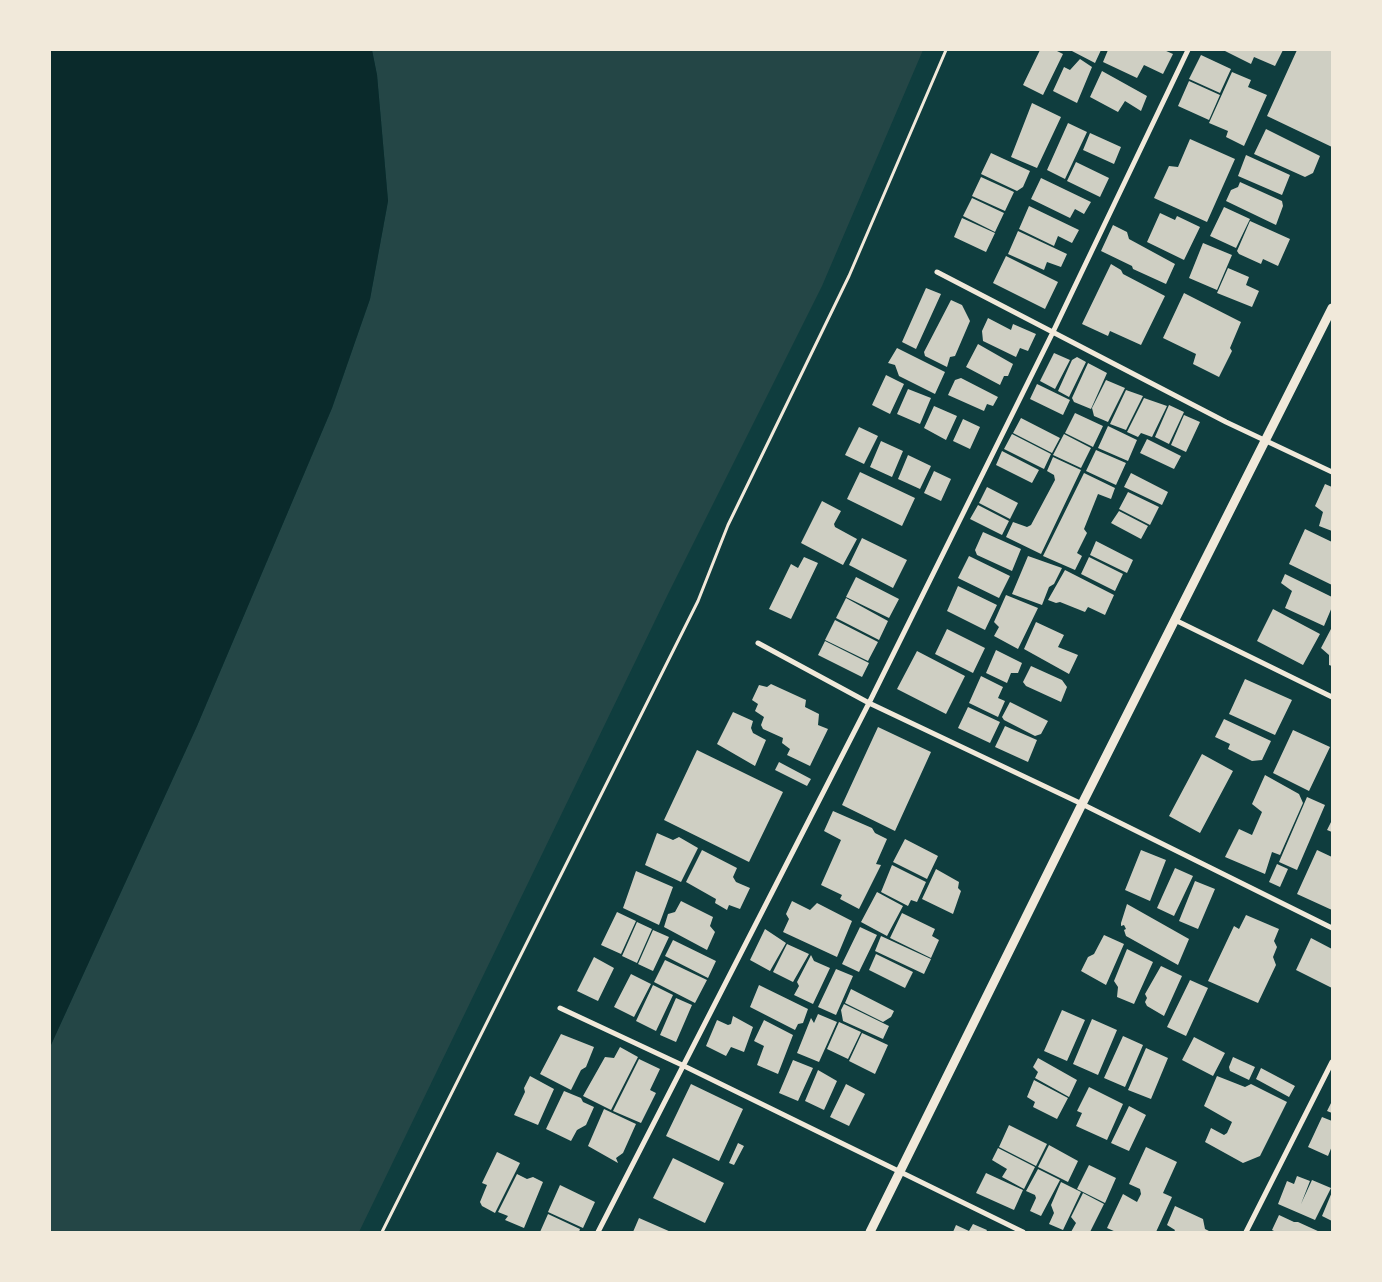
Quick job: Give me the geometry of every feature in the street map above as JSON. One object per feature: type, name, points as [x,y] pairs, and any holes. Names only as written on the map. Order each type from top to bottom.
[{"type":"street","points":[[598,1232],[869,703],[1052,334],[1188,50]]},
{"type":"street","points":[[937,272],[1052,334],[1226,422],[1332,472]]},
{"type":"street","points":[[870,1232],[1082,804],[1332,308]]},
{"type":"street","points":[[1175,620],[1332,697]]},
{"type":"street","points":[[758,643],[869,703],[1082,804],[1332,928]]},
{"type":"street","points":[[560,1008],[682,1065],[1023,1232]]},
{"type":"street","points":[[1246,1232],[1332,1062]]},
{"type":"path","points":[[382,1232],[698,601],[728,525],[850,276],[946,50]]},
{"type":"shaded area","points":[[50,50],[372,50],[377,75],[388,201],[370,299],[332,408],[197,726],[50,1047]]},
{"type":"shaded area","points":[[372,50],[923,50],[822,286],[668,594],[359,1232],[50,1232],[50,1047],[197,726],[332,408],[370,299],[388,201],[377,75]]},
{"type":"building","points":[[1040,50],[1055,50],[1063,54],[1043,95],[1023,85]]},
{"type":"building","points":[[1070,50],[1101,50],[1095,63]]},
{"type":"building","points":[[1108,50],[1164,50],[1173,54],[1163,74],[1144,65],[1137,78],[1103,62]]},
{"type":"building","points":[[1223,50],[1283,50],[1275,66],[1254,57],[1251,64]]},
{"type":"building","points":[[1297,50],[1332,51],[1332,147],[1267,116]]},
{"type":"building","points":[[1201,55],[1231,69],[1220,93],[1189,79]]},
{"type":"building","points":[[1080,59],[1092,67],[1077,103],[1053,91],[1064,67],[1070,70]]},
{"type":"building","points":[[1102,71],[1147,96],[1141,111],[1125,101],[1118,112],[1090,97]]},
{"type":"building","points":[[1232,72],[1251,80],[1248,87],[1267,95],[1244,146],[1226,137],[1228,131],[1209,123]]},
{"type":"building","points":[[1189,81],[1220,95],[1209,120],[1178,106]]},
{"type":"building","points":[[1032,103],[1061,117],[1037,168],[1011,157]]},
{"type":"building","points":[[1068,123],[1087,132],[1065,179],[1047,170]]},
{"type":"building","points":[[1266,129],[1320,156],[1313,173],[1305,177],[1254,154]]},
{"type":"building","points":[[1090,133],[1121,147],[1114,164],[1083,150]]},
{"type":"building","points":[[1190,139],[1235,159],[1207,222],[1154,198],[1169,166],[1178,167]]},
{"type":"building","points":[[991,153],[1030,171],[1023,187],[1017,191],[981,174]]},
{"type":"building","points":[[1246,155],[1290,175],[1282,195],[1238,176]]},
{"type":"building","points":[[1076,162],[1109,178],[1100,197],[1067,181]]},
{"type":"building","points":[[981,177],[1014,192],[1005,211],[972,196]]},
{"type":"building","points":[[1041,178],[1091,202],[1084,214],[1075,209],[1070,218],[1031,199]]},
{"type":"building","points":[[1240,182],[1282,201],[1283,206],[1276,225],[1226,201],[1231,190],[1238,187]]},
{"type":"building","points":[[972,198],[1004,213],[995,232],[963,216]]},
{"type":"building","points":[[1029,206],[1079,230],[1072,243],[1058,236],[1054,246],[1019,229]]},
{"type":"building","points":[[1224,207],[1250,219],[1236,248],[1210,236]]},
{"type":"building","points":[[1160,213],[1175,220],[1177,216],[1200,227],[1184,260],[1147,242]]},
{"type":"building","points":[[962,218],[995,233],[986,252],[954,237]]},
{"type":"building","points":[[1250,221],[1290,239],[1278,266],[1263,259],[1261,264],[1239,254],[1237,251]]},
{"type":"building","points":[[1113,225],[1127,232],[1129,239],[1175,264],[1166,284],[1133,269],[1132,266],[1101,251]]},
{"type":"building","points":[[1018,231],[1067,254],[1061,267],[1047,262],[1044,270],[1008,254]]},
{"type":"building","points":[[1203,243],[1232,255],[1217,290],[1189,278]]},
{"type":"building","points":[[1006,256],[1058,282],[1045,309],[993,283]]},
{"type":"building","points":[[1111,264],[1121,270],[1123,274],[1165,296],[1141,345],[1110,331],[1108,336],[1082,324]]},
{"type":"building","points":[[1228,268],[1249,277],[1246,285],[1259,291],[1252,307],[1217,293]]},
{"type":"building","points":[[926,288],[941,294],[916,349],[902,342]]},
{"type":"building","points":[[1184,293],[1241,322],[1230,348],[1232,351],[1219,377],[1193,364],[1196,354],[1163,338]]},
{"type":"building","points":[[951,300],[962,305],[970,321],[955,356],[950,357],[947,367],[925,356],[924,352]]},
{"type":"building","points":[[988,318],[1011,330],[1013,324],[1036,334],[1028,351],[1020,348],[1016,357],[983,341],[982,331]]},
{"type":"building","points":[[978,344],[1013,364],[1008,376],[1004,376],[1000,385],[966,367]]},
{"type":"building","points":[[897,348],[945,372],[935,394],[899,376],[895,365],[888,363]]},
{"type":"building","points":[[1054,353],[1070,360],[1055,389],[1040,381]]},
{"type":"building","points":[[1077,357],[1086,362],[1069,397],[1058,391],[1072,360]]},
{"type":"building","points":[[1088,363],[1107,373],[1091,409],[1074,402],[1072,398]]},
{"type":"building","points":[[886,375],[904,384],[890,414],[872,405]]},
{"type":"building","points":[[961,378],[998,397],[993,406],[987,404],[984,411],[948,395],[955,380]]},
{"type":"building","points":[[1106,380],[1125,388],[1108,422],[1094,416],[1092,408]]},
{"type":"building","points":[[1037,384],[1070,400],[1063,415],[1030,399]]},
{"type":"building","points":[[908,389],[931,398],[920,424],[897,414]]},
{"type":"building","points":[[1126,390],[1143,396],[1126,430],[1110,424]]},
{"type":"building","points":[[1144,398],[1167,406],[1152,437],[1141,433],[1138,437],[1127,432]]},
{"type":"building","points":[[1169,405],[1184,412],[1169,444],[1155,437]]},
{"type":"building","points":[[934,406],[957,416],[946,440],[924,428]]},
{"type":"building","points":[[1075,413],[1103,426],[1093,447],[1065,433]]},
{"type":"building","points":[[1184,415],[1200,422],[1186,452],[1171,445]]},
{"type":"building","points":[[1021,418],[1060,438],[1052,453],[1013,433]]},
{"type":"building","points":[[963,419],[980,427],[970,449],[953,441]]},
{"type":"building","points":[[1108,426],[1137,440],[1128,461],[1098,448]]},
{"type":"building","points":[[859,427],[878,436],[864,464],[845,455]]},
{"type":"building","points":[[1012,434],[1051,454],[1044,469],[1004,449]]},
{"type":"building","points":[[1064,434],[1091,448],[1081,468],[1053,455]]},
{"type":"building","points":[[1147,439],[1181,456],[1174,469],[1140,453]]},
{"type":"building","points":[[881,441],[903,451],[892,477],[870,467]]},
{"type":"building","points":[[1096,450],[1126,463],[1116,485],[1086,471]]},
{"type":"building","points":[[1002,451],[1039,470],[1032,483],[996,465]]},
{"type":"building","points":[[908,455],[931,466],[920,489],[898,479]]},
{"type":"building","points":[[1053,457],[1081,470],[1041,554],[1006,537],[1013,522],[1027,527],[1031,525],[1055,480],[1054,475],[1047,471]]},
{"type":"building","points":[[934,471],[951,479],[941,501],[924,493]]},
{"type":"building","points":[[860,472],[915,498],[902,526],[847,499]]},
{"type":"building","points":[[1084,473],[1115,488],[1111,499],[1098,494],[1084,529],[1087,533],[1077,553],[1082,556],[1075,570],[1043,556]]},
{"type":"building","points":[[1131,473],[1168,492],[1162,505],[1124,487]]},
{"type":"building","points":[[1325,484],[1332,487],[1332,531],[1319,526],[1323,512],[1315,506]]},
{"type":"building","points":[[987,487],[1018,503],[1010,519],[979,503]]},
{"type":"building","points":[[1128,492],[1159,507],[1150,525],[1119,509]]},
{"type":"building","points":[[822,501],[841,511],[834,524],[835,527],[857,539],[843,565],[801,543]]},
{"type":"building","points":[[978,505],[1009,521],[1002,535],[970,519]]},
{"type":"building","points":[[1119,511],[1148,526],[1141,539],[1111,523]]},
{"type":"building","points":[[1305,529],[1332,542],[1332,585],[1289,564]]},
{"type":"building","points":[[983,532],[1021,549],[1012,571],[977,555],[975,550]]},
{"type":"building","points":[[862,538],[907,560],[893,588],[849,565]]},
{"type":"building","points":[[1096,541],[1133,560],[1127,573],[1090,555]]},
{"type":"building","points":[[969,556],[1010,576],[999,598],[958,578]]},
{"type":"building","points":[[1028,556],[1062,568],[1054,584],[1049,587],[1042,605],[1012,594]]},
{"type":"building","points":[[804,557],[818,563],[791,619],[769,609],[791,564],[798,568]]},
{"type":"building","points":[[1089,557],[1123,574],[1115,591],[1081,574]]},
{"type":"building","points":[[1065,570],[1114,595],[1105,615],[1088,607],[1085,612],[1060,602],[1056,603],[1048,600]]},
{"type":"building","points":[[1285,574],[1332,597],[1332,607],[1324,626],[1285,608],[1292,591],[1281,583]]},
{"type":"building","points":[[856,577],[899,599],[889,618],[846,597]]},
{"type":"building","points":[[958,586],[997,605],[985,630],[947,611]]},
{"type":"building","points":[[1006,595],[1038,608],[1018,649],[994,636],[999,627],[994,622]]},
{"type":"building","points":[[846,598],[888,621],[879,640],[836,618]]},
{"type":"building","points":[[1273,609],[1320,634],[1303,665],[1257,641]]},
{"type":"building","points":[[835,620],[878,642],[868,661],[825,640]]},
{"type":"building","points":[[1036,622],[1064,635],[1058,647],[1078,655],[1069,674],[1024,649]]},
{"type":"building","points":[[1332,627],[1332,666],[1329,665],[1329,655],[1321,648]]},
{"type":"building","points":[[947,629],[985,648],[973,673],[935,654]]},
{"type":"building","points":[[825,641],[869,663],[862,677],[818,655]]},
{"type":"building","points":[[996,650],[1022,663],[1018,673],[1011,673],[1007,683],[986,673]]},
{"type":"building","points":[[917,651],[965,676],[946,714],[897,689]]},
{"type":"building","points":[[1031,666],[1062,680],[1067,687],[1061,702],[1026,686],[1023,682]]},
{"type":"building","points":[[981,676],[1003,687],[998,698],[1005,701],[998,717],[969,703]]},
{"type":"building","points":[[1245,679],[1292,700],[1275,735],[1229,714]]},
{"type":"building","points":[[771,684],[806,700],[805,707],[819,714],[818,725],[828,729],[810,766],[787,755],[790,749],[782,743],[783,738],[763,729],[761,725],[764,717],[755,711],[758,704],[752,700],[759,685],[767,687]]},
{"type":"building","points":[[1010,702],[1048,721],[1041,734],[1035,736],[1004,720],[1002,717]]},
{"type":"building","points":[[968,707],[1000,722],[990,743],[958,728]]},
{"type":"building","points":[[733,712],[753,721],[751,728],[753,733],[766,740],[755,766],[717,744]]},
{"type":"building","points":[[1224,719],[1271,741],[1262,760],[1252,761],[1228,749],[1230,744],[1215,737]]},
{"type":"building","points":[[1005,726],[1037,740],[1028,762],[995,747]]},
{"type":"building","points":[[878,727],[931,752],[895,831],[842,805]]},
{"type":"building","points":[[1293,730],[1330,747],[1309,791],[1273,773]]},
{"type":"building","points":[[697,750],[783,792],[749,862],[664,820]]},
{"type":"building","points":[[1202,754],[1233,771],[1200,833],[1169,816]]},
{"type":"building","points":[[779,762],[811,779],[807,786],[775,770]]},
{"type":"building","points":[[1265,775],[1299,794],[1303,803],[1280,855],[1272,852],[1265,874],[1225,857],[1239,829],[1252,835],[1262,812],[1252,804]]},
{"type":"building","points":[[1307,797],[1325,805],[1297,870],[1279,862]]},
{"type":"building","points":[[833,811],[872,828],[875,833],[887,839],[876,864],[881,865],[859,909],[840,899],[842,895],[821,885],[841,840],[824,831]]},
{"type":"building","points":[[1332,820],[1332,832],[1327,830]]},
{"type":"building","points":[[657,833],[673,840],[679,837],[698,848],[681,882],[645,865]]},
{"type":"building","points":[[905,839],[938,856],[927,879],[893,862]]},
{"type":"building","points":[[702,850],[737,868],[733,877],[736,882],[750,888],[740,909],[729,905],[727,910],[715,903],[716,899],[686,882]]},
{"type":"building","points":[[1141,850],[1166,860],[1150,901],[1125,890]]},
{"type":"building","points":[[1317,850],[1332,857],[1332,910],[1297,894]]},
{"type":"building","points":[[1277,864],[1288,869],[1280,887],[1269,882]]},
{"type":"building","points":[[892,865],[926,882],[917,902],[911,900],[908,906],[881,892]]},
{"type":"building","points":[[1175,868],[1193,876],[1174,916],[1157,908]]},
{"type":"building","points":[[936,869],[959,882],[958,888],[961,891],[953,914],[922,899]]},
{"type":"building","points":[[636,871],[673,887],[659,925],[623,908]]},
{"type":"building","points":[[1195,881],[1215,889],[1198,929],[1179,921]]},
{"type":"building","points":[[877,892],[903,906],[887,936],[861,922]]},
{"type":"building","points":[[681,901],[713,917],[710,926],[715,932],[707,950],[664,927],[668,914],[675,912]]},
{"type":"building","points":[[792,901],[810,910],[817,903],[852,921],[837,957],[783,932],[789,919],[786,914]]},
{"type":"building","points":[[1127,904],[1189,939],[1178,965],[1126,936],[1124,930],[1126,929],[1124,925],[1121,926],[1121,923]]},
{"type":"building","points":[[617,912],[636,921],[621,954],[601,945]]},
{"type":"building","points":[[902,913],[935,929],[932,936],[939,940],[931,958],[890,938]]},
{"type":"building","points":[[1246,915],[1279,929],[1274,941],[1277,947],[1273,957],[1276,965],[1258,1003],[1208,981],[1234,926],[1239,929]]},
{"type":"building","points":[[637,922],[652,929],[637,963],[622,956]]},
{"type":"building","points":[[860,927],[877,935],[859,972],[842,964]]},
{"type":"building","points":[[765,929],[786,943],[770,971],[750,960]]},
{"type":"building","points":[[653,930],[669,937],[653,971],[638,964]]},
{"type":"building","points":[[1104,935],[1124,944],[1106,985],[1081,971],[1088,957],[1094,954]]},
{"type":"building","points":[[881,936],[931,959],[924,974],[875,951]]},
{"type":"building","points":[[1311,938],[1332,949],[1332,988],[1296,970]]},
{"type":"building","points":[[673,940],[716,961],[708,978],[665,956]]},
{"type":"building","points":[[787,944],[809,954],[793,982],[773,972]]},
{"type":"building","points":[[1127,949],[1153,962],[1134,1004],[1117,997],[1118,987],[1114,981]]},
{"type":"building","points":[[876,954],[913,972],[905,988],[869,970]]},
{"type":"building","points":[[811,955],[814,961],[830,968],[813,1004],[794,995],[799,986],[797,982]]},
{"type":"building","points":[[594,957],[614,968],[598,1001],[577,991]]},
{"type":"building","points":[[665,960],[707,980],[695,1003],[654,982]]},
{"type":"building","points":[[1161,966],[1182,976],[1164,1016],[1147,1006],[1145,1002],[1147,998],[1145,994]]},
{"type":"building","points":[[836,969],[853,976],[836,1015],[818,1007]]},
{"type":"building","points":[[631,974],[651,984],[634,1017],[614,1007]]},
{"type":"building","points":[[1190,980],[1208,988],[1186,1036],[1167,1027]]},
{"type":"building","points":[[653,985],[673,995],[656,1031],[636,1021]]},
{"type":"building","points":[[759,985],[808,1009],[803,1023],[798,1024],[795,1030],[750,1007]]},
{"type":"building","points":[[851,989],[894,1011],[891,1017],[883,1022],[845,1003]]},
{"type":"building","points":[[676,998],[692,1005],[676,1042],[660,1035]]},
{"type":"building","points":[[844,1004],[889,1026],[883,1039],[843,1021],[841,1010]]},
{"type":"building","points":[[1062,1010],[1085,1020],[1067,1061],[1044,1051]]},
{"type":"building","points":[[818,1014],[837,1022],[819,1062],[797,1053],[811,1018],[814,1023]]},
{"type":"building","points":[[733,1016],[753,1027],[744,1052],[731,1047],[726,1056],[706,1046],[717,1020],[728,1025],[731,1024]]},
{"type":"building","points":[[1092,1019],[1117,1030],[1098,1075],[1073,1064]]},
{"type":"building","points":[[764,1020],[793,1035],[778,1074],[757,1065],[764,1046],[754,1041]]},
{"type":"building","points":[[839,1022],[861,1032],[848,1059],[827,1049]]},
{"type":"building","points":[[862,1033],[888,1045],[875,1074],[849,1061]]},
{"type":"building","points":[[561,1034],[594,1047],[586,1067],[581,1070],[571,1090],[540,1074]]},
{"type":"building","points":[[1123,1036],[1143,1045],[1125,1087],[1104,1078]]},
{"type":"building","points":[[1194,1037],[1225,1053],[1213,1076],[1182,1060]]},
{"type":"building","points":[[620,1047],[638,1057],[611,1110],[583,1096],[605,1057],[614,1058]]},
{"type":"building","points":[[1146,1048],[1168,1058],[1151,1099],[1128,1090]]},
{"type":"building","points":[[1233,1057],[1255,1067],[1249,1080],[1230,1071],[1229,1067]]},
{"type":"building","points":[[1038,1058],[1077,1080],[1069,1097],[1035,1078],[1038,1072],[1033,1067]]},
{"type":"building","points":[[639,1059],[660,1069],[650,1090],[656,1093],[641,1123],[613,1111]]},
{"type":"building","points":[[793,1060],[813,1068],[798,1101],[779,1093]]},
{"type":"building","points":[[1261,1068],[1295,1086],[1289,1097],[1256,1079]]},
{"type":"building","points":[[818,1070],[837,1081],[824,1110],[805,1101]]},
{"type":"building","points":[[530,1076],[554,1089],[538,1125],[514,1115]]},
{"type":"building","points":[[1217,1076],[1245,1087],[1251,1084],[1287,1102],[1260,1156],[1243,1163],[1205,1142],[1211,1128],[1224,1135],[1227,1133],[1232,1122],[1204,1106]]},
{"type":"building","points":[[1034,1080],[1068,1098],[1057,1119],[1033,1107],[1035,1102],[1027,1097]]},
{"type":"building","points":[[691,1084],[743,1109],[719,1161],[666,1136]]},
{"type":"building","points":[[846,1084],[865,1094],[849,1126],[830,1117]]},
{"type":"building","points":[[1089,1087],[1123,1104],[1107,1140],[1076,1126],[1082,1113],[1077,1111]]},
{"type":"building","points":[[564,1091],[581,1098],[583,1102],[594,1107],[586,1125],[577,1130],[571,1141],[546,1129]]},
{"type":"building","points":[[1332,1101],[1332,1113],[1327,1111]]},
{"type":"building","points":[[1129,1106],[1146,1115],[1129,1151],[1111,1143]]},
{"type":"building","points":[[604,1109],[636,1124],[623,1153],[616,1158],[618,1163],[588,1146]]},
{"type":"building","points":[[1322,1117],[1332,1121],[1332,1146],[1328,1156],[1308,1147]]},
{"type":"building","points":[[1009,1125],[1047,1144],[1036,1166],[999,1147]]},
{"type":"building","points":[[738,1143],[744,1146],[734,1165],[729,1163]]},
{"type":"building","points":[[1049,1145],[1078,1161],[1068,1182],[1038,1167]]},
{"type":"building","points":[[1146,1147],[1177,1162],[1163,1193],[1172,1197],[1156,1232],[1116,1232],[1107,1228],[1123,1194],[1137,1202],[1141,1194],[1140,1189],[1129,1184]]},
{"type":"building","points":[[998,1148],[1035,1167],[1024,1189],[1002,1177],[1007,1169],[992,1160]]},
{"type":"building","points":[[497,1152],[520,1163],[495,1213],[482,1206],[480,1202],[487,1185],[482,1183]]},
{"type":"building","points":[[673,1158],[724,1183],[705,1223],[653,1198]]},
{"type":"building","points":[[1089,1165],[1116,1178],[1105,1203],[1077,1189]]},
{"type":"building","points":[[1038,1169],[1060,1180],[1041,1216],[1030,1211],[1036,1198],[1035,1195],[1026,1191]]},
{"type":"building","points":[[986,1173],[1023,1190],[1014,1210],[976,1193]]},
{"type":"building","points":[[517,1174],[527,1179],[533,1177],[543,1182],[524,1228],[505,1220],[508,1216],[498,1212]]},
{"type":"building","points":[[1297,1176],[1310,1181],[1301,1204],[1312,1180],[1331,1188],[1315,1220],[1278,1204],[1287,1181],[1294,1184]]},
{"type":"building","points":[[1061,1182],[1081,1192],[1063,1230],[1049,1224],[1054,1213],[1051,1205]]},
{"type":"building","points":[[560,1185],[595,1202],[583,1228],[548,1212]]},
{"type":"building","points":[[1332,1192],[1332,1221],[1322,1216]]},
{"type":"building","points":[[1083,1193],[1104,1204],[1090,1232],[1071,1232],[1076,1223],[1071,1217]]},
{"type":"building","points":[[1175,1206],[1203,1219],[1205,1229],[1211,1232],[1174,1232],[1175,1230],[1167,1225]]},
{"type":"building","points":[[548,1214],[580,1229],[579,1232],[540,1232]]},
{"type":"building","points":[[1279,1215],[1320,1232],[1276,1232],[1272,1230]]},
{"type":"building","points":[[639,1218],[671,1232],[633,1232]]},
{"type":"building","points":[[973,1224],[987,1230],[986,1232],[953,1232],[956,1225],[969,1231]]}]
